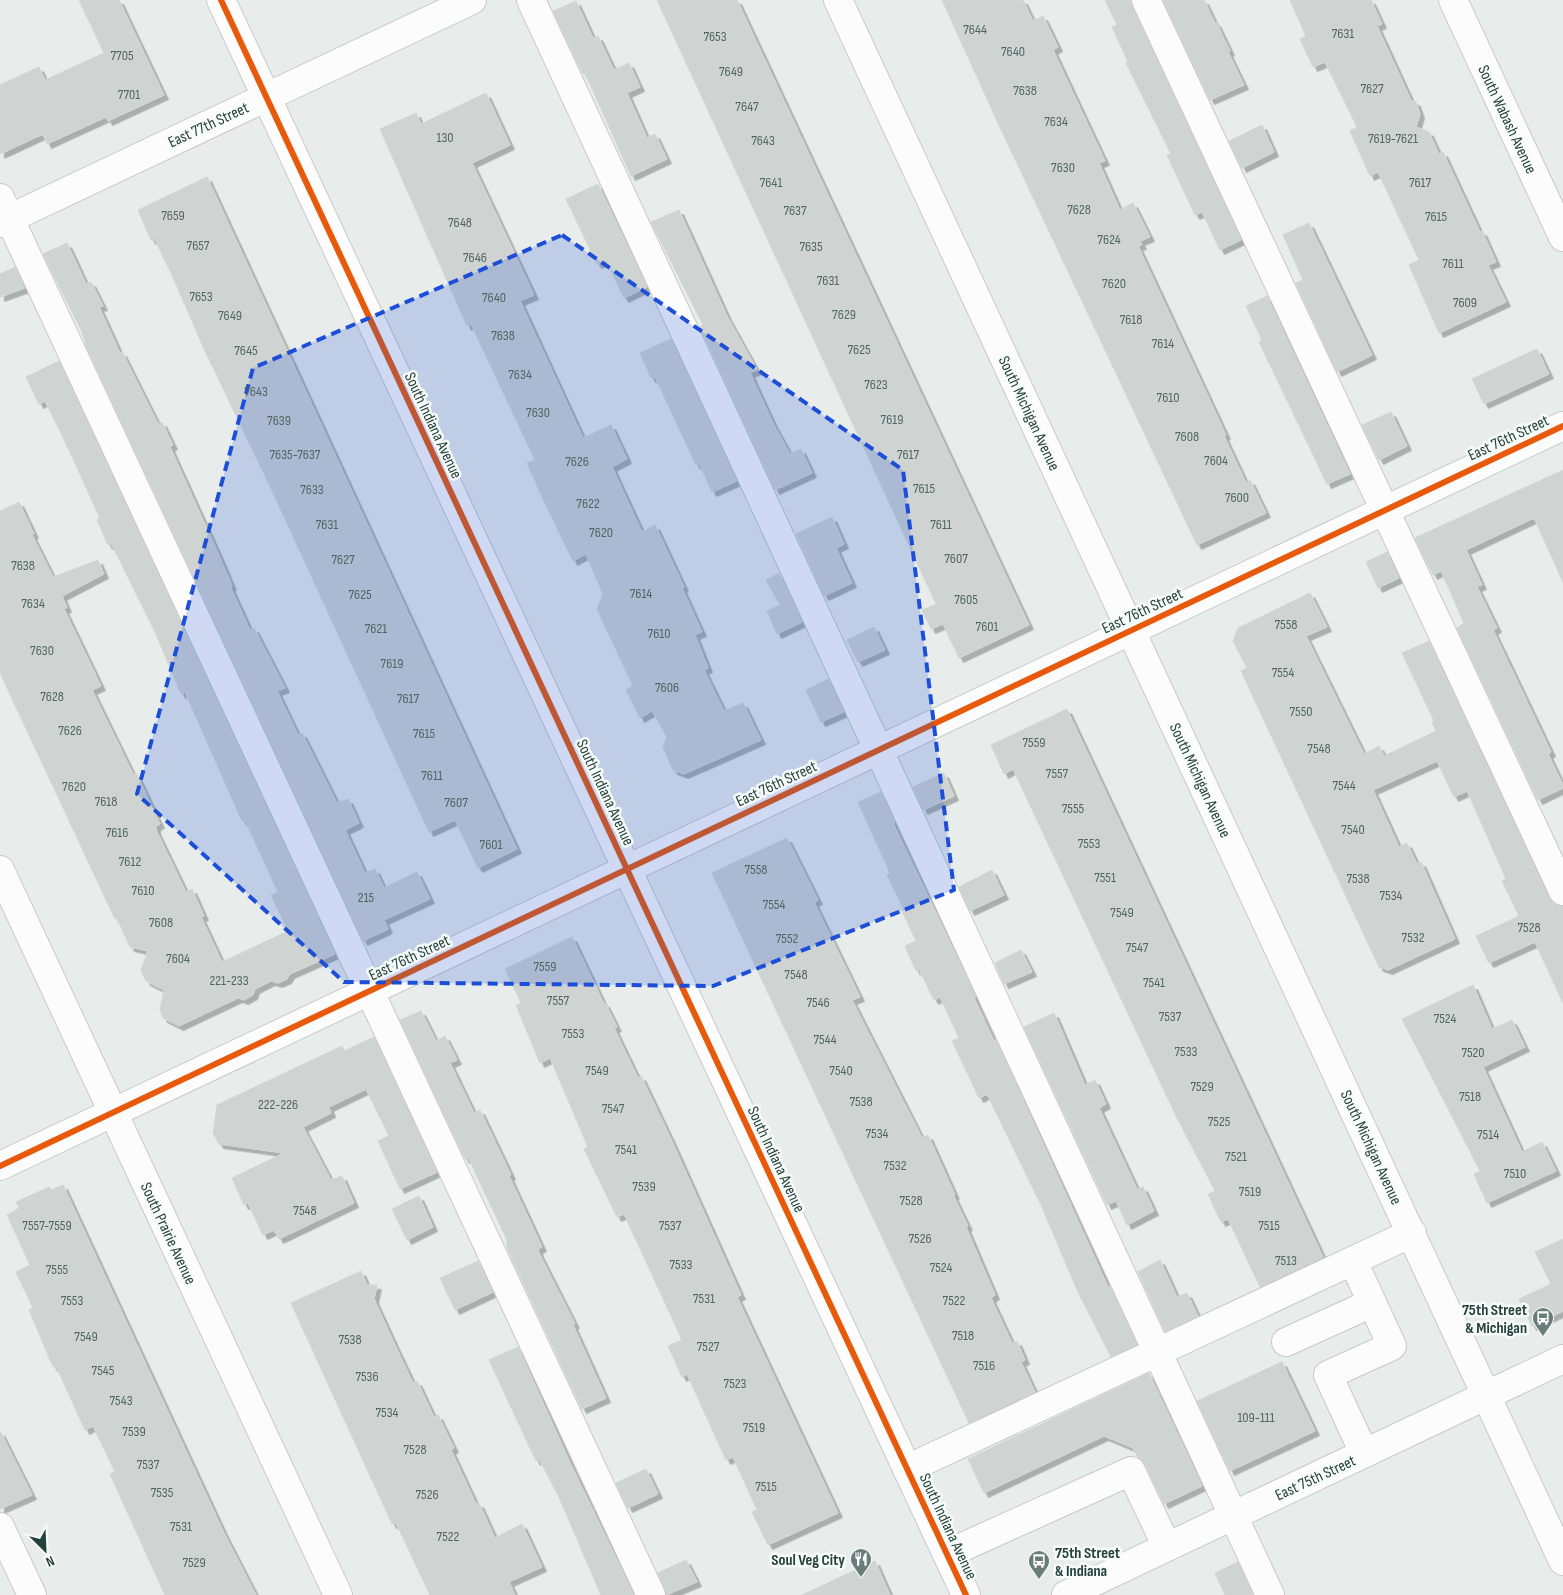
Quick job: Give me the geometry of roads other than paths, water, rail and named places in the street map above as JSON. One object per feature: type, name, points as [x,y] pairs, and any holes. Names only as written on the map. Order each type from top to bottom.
[{"type":"street","name":"South Indiana Avenue","points":[[221,0],[966,1595]]},
{"type":"street","name":"East 77th Street","points":[[3,213],[266,96],[472,0]]},
{"type":"street","points":[[531,0],[1270,1595]]},
{"type":"street","name":"South Michigan Avenue","points":[[838,0],[1563,1561]]},
{"type":"street","points":[[1146,0],[1563,891]]},
{"type":"street","name":"South Wabash Avenue","points":[[1453,0],[1563,237]]},
{"type":"street","points":[[3,213],[371,990],[651,1595]]},
{"type":"street","name":"East 76th Street","points":[[0,1166],[1563,426]]},
{"type":"street","name":"South Prairie Avenue","points":[[0,870],[338,1595]]},
{"type":"street","points":[[907,1469],[1412,1233]]},
{"type":"street","points":[[1353,1261],[1392,1346],[1328,1375],[1364,1454]]},
{"type":"street","points":[[1286,1342],[1372,1303]]},
{"type":"street","name":"East 75th Street","points":[[1066,1595],[1115,1585],[1167,1547],[1563,1359]]},
{"type":"street","points":[[947,1554],[1131,1471],[1167,1547]]},
{"type":"street","points":[[0,1527],[32,1595]]},
{"type":"place","name":"75th Street & Michigan","points":[[1543,1337]]},
{"type":"place","name":"Soul Veg City","points":[[861,1578]]},
{"type":"place","name":"75th Street & Indiana","points":[[1039,1580]]}]
